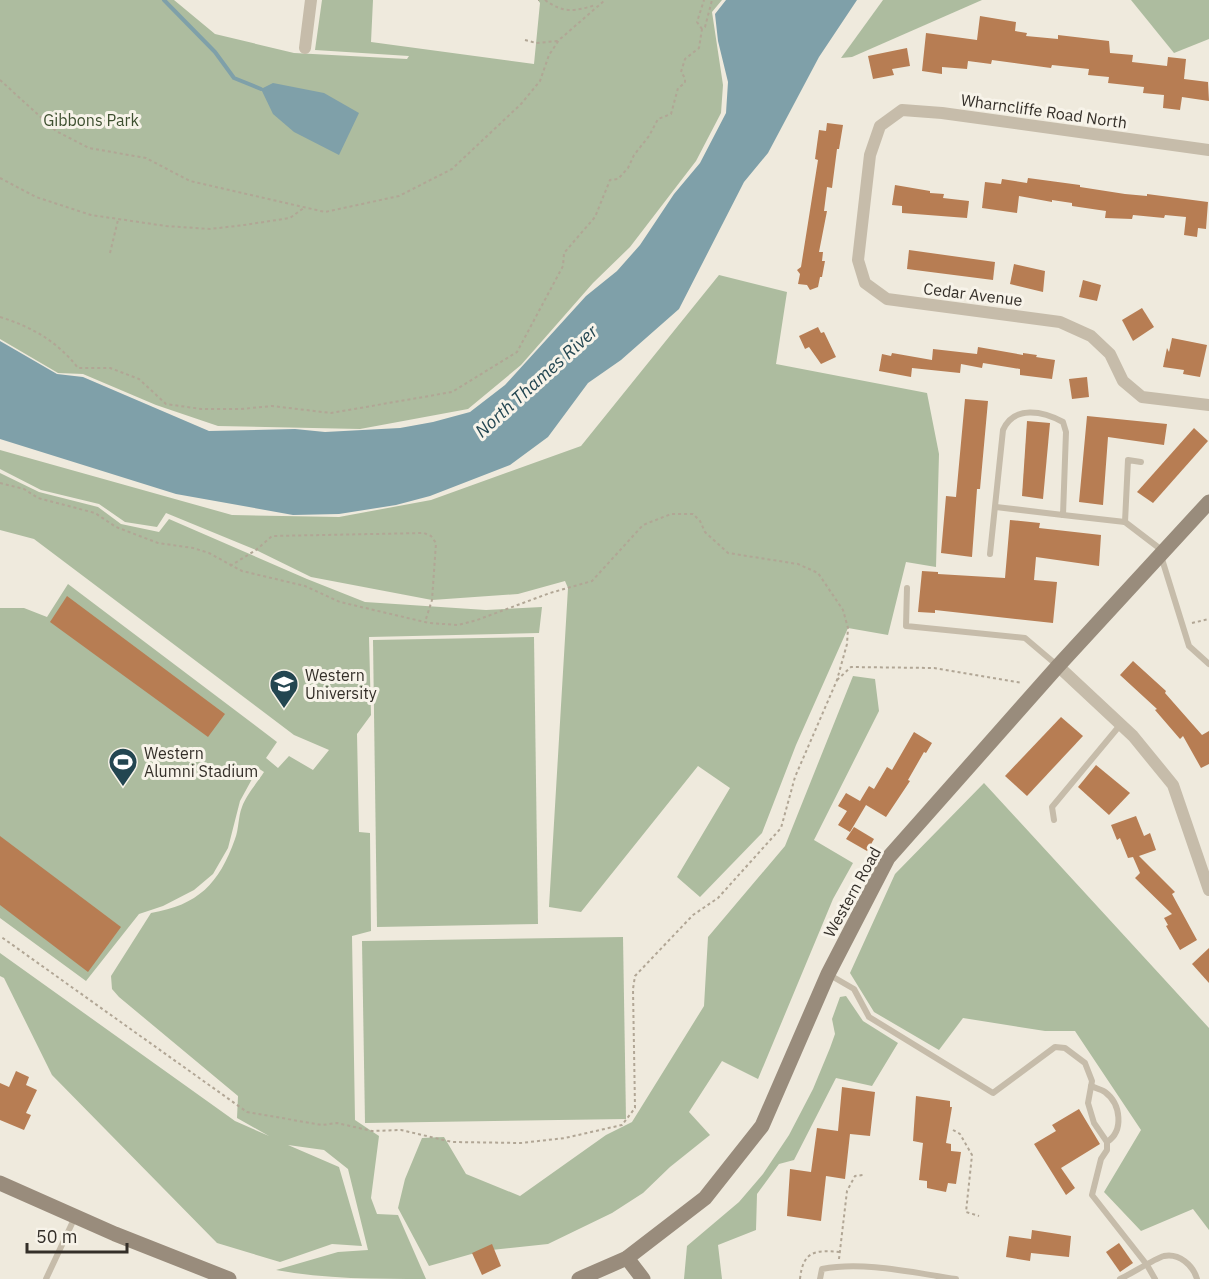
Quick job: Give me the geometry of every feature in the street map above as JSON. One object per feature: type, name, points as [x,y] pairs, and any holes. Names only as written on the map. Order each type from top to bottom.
[{"type":"main road","name":"Western Road","points":[[579,1279],[627,1258],[705,1197],[762,1126],[828,974],[888,858],[1058,666],[1209,502]]},
{"type":"main road","points":[[0,1183],[229,1279]]},
{"type":"main road","points":[[627,1258],[643,1279]]},
{"type":"street","points":[[305,48],[311,0]]},
{"type":"street","name":"Wharncliffe Road North","points":[[880,126],[902,110],[942,113],[1209,150]]},
{"type":"street","name":"Cedar Avenue","points":[[880,126],[870,155],[858,260],[865,283],[887,299],[1060,322],[1091,336],[1110,354],[1123,381],[1142,398],[1209,405]]},
{"type":"street","points":[[1058,666],[1134,735],[1173,785],[1209,891]]},
{"type":"lane","points":[[990,554],[1003,430],[1006,422],[1015,415],[1026,412],[1053,416],[1063,422],[1066,432],[1063,515]]},
{"type":"lane","points":[[1125,522],[1128,460],[1141,462]]},
{"type":"lane","points":[[996,507],[1125,522],[1162,554],[1189,645],[1209,664]]},
{"type":"lane","points":[[907,588],[906,626],[1025,638],[1058,666]]},
{"type":"lane","points":[[1054,820],[1052,807],[1121,724]]},
{"type":"lane","points":[[828,974],[854,989],[870,1017],[993,1093],[1055,1047],[1065,1048],[1085,1063],[1092,1081],[1088,1103],[1094,1122],[1107,1142],[1107,1150],[1101,1159],[1092,1195],[1147,1265],[1155,1279]]},
{"type":"lane","points":[[1091,1086],[1106,1092],[1115,1106],[1120,1124],[1113,1138],[1107,1142]]},
{"type":"lane","points":[[46,1279],[75,1216]]},
{"type":"lane","points":[[1120,1279],[1164,1256],[1181,1258],[1194,1270],[1197,1279]]},
{"type":"lane","points":[[820,1279],[822,1269],[838,1266],[857,1266],[956,1279]]},
{"type":"path","points":[[545,0],[558,9],[575,11],[599,4]]},
{"type":"path","points":[[0,80],[56,131],[89,148],[146,158],[190,181],[326,212],[399,196],[452,168],[540,81],[549,55],[559,40],[605,0]]},
{"type":"path","points":[[702,29],[697,22],[704,0]]},
{"type":"path","points":[[0,316],[29,326],[67,354],[78,368],[110,368],[139,379],[166,404],[201,410],[272,406],[331,413],[452,392],[517,352],[563,266],[564,252],[595,217],[610,180],[618,179],[628,168],[658,118],[671,114],[678,88],[685,83],[681,72],[685,58],[699,48],[702,29],[705,27],[712,0]]},
{"type":"path","points":[[525,40],[536,43],[559,40]]},
{"type":"path","points":[[0,178],[36,197],[91,215],[118,220],[210,229],[290,218],[304,207]]},
{"type":"path","points":[[110,253],[118,220]]},
{"type":"path","points":[[0,483],[24,489],[38,498],[95,513],[116,526],[158,543],[209,553],[229,566],[242,571],[305,586],[340,602],[425,622],[458,625],[592,581],[643,525],[671,514],[693,514],[700,521],[705,532],[728,553],[798,564],[818,573],[843,610],[848,628],[847,644],[837,680],[795,777],[781,828],[718,898],[693,915],[635,976],[633,989],[635,1108],[622,1125],[565,1138],[521,1143],[452,1142],[401,1130],[372,1131],[337,1123],[322,1125],[247,1112],[0,936]]},
{"type":"path","points":[[229,566],[256,550],[272,536],[424,533],[431,536],[436,543],[432,600],[425,622]]},
{"type":"path","points":[[1183,625],[1209,620]]},
{"type":"path","points":[[837,680],[851,667],[934,668],[1022,683]]},
{"type":"path","points":[[952,1131],[960,1134],[972,1155],[966,1212],[979,1216]]},
{"type":"path","points":[[838,1266],[847,1191],[855,1176],[863,1175]]},
{"type":"path","points":[[800,1279],[805,1260],[811,1254],[820,1250],[840,1252]]},
{"type":"green space","name":"Gibbons Park","points":[[0,0],[174,0],[215,34],[294,53],[407,59],[409,56],[315,50],[322,0],[373,0],[371,42],[534,64],[540,3],[538,0],[722,0],[712,12],[723,85],[721,113],[696,161],[630,247],[593,283],[521,365],[468,409],[360,429],[218,426],[156,405],[83,374],[58,373],[0,339]]},
{"type":"green space","points":[[883,0],[982,0],[852,57],[841,58]]},
{"type":"green space","points":[[1131,0],[1209,0],[1209,39],[1174,53]]},
{"type":"green space","points":[[719,275],[787,292],[776,364],[927,393],[939,454],[936,567],[906,562],[888,635],[848,628],[796,745],[762,833],[700,897],[677,877],[730,788],[698,766],[581,912],[549,907],[568,588],[565,581],[518,594],[432,600],[311,577],[256,550],[166,513],[157,527],[125,522],[99,504],[41,490],[0,469],[0,450],[232,515],[339,517],[431,500],[581,446]]},
{"type":"green space","points":[[0,473],[39,492],[98,507],[121,524],[159,532],[169,519],[365,602],[486,610],[542,607],[539,633],[369,637],[371,715],[357,734],[359,832],[370,833],[371,931],[352,936],[355,1120],[379,1136],[371,1198],[377,1214],[398,1215],[426,1279],[332,1277],[276,1270],[338,1252],[368,1250],[348,1169],[324,1150],[288,1145],[339,1167],[362,1246],[332,1244],[280,1262],[217,1243],[52,1075],[4,978],[0,976],[0,953],[235,1121],[269,1136],[237,1118],[238,1096],[119,997],[112,989],[111,976],[151,913],[194,898],[214,880],[229,855],[244,803],[264,772],[258,768],[240,801],[228,848],[213,874],[194,890],[163,906],[139,914],[86,981],[0,918],[0,608],[24,608],[47,617],[68,584],[277,742],[266,758],[278,768],[289,756],[313,770],[329,750],[294,735],[34,539],[0,530]]},
{"type":"green space","points":[[534,637],[538,924],[377,927],[373,640]]},
{"type":"green space","points":[[853,676],[875,679],[879,711],[814,840],[853,863],[833,899],[758,1079],[722,1061],[689,1112],[710,1135],[670,1167],[643,1193],[612,1213],[548,1244],[482,1251],[429,1266],[398,1208],[405,1179],[422,1138],[444,1137],[466,1174],[520,1196],[606,1135],[632,1122],[704,1006],[708,937],[785,846]]},
{"type":"green space","points":[[984,783],[1209,1028],[1209,1230],[1193,1209],[1141,1231],[1104,1192],[1141,1130],[1075,1031],[1045,1031],[963,1018],[939,1050],[874,1012],[850,973],[895,874]]},
{"type":"green space","points":[[623,937],[626,1119],[365,1123],[362,941]]},
{"type":"green space","points":[[846,996],[863,1021],[898,1043],[872,1086],[836,1078],[794,1160],[779,1164],[757,1194],[756,1230],[718,1245],[722,1279],[684,1279],[687,1246],[739,1202],[763,1174],[789,1135],[813,1089],[830,1048],[835,1034],[832,1019],[840,997]]},
{"type":"water","name":"North Thames River","points":[[726,0],[857,0],[819,57],[768,153],[744,182],[679,309],[621,360],[588,383],[548,437],[510,465],[430,496],[396,505],[339,514],[293,515],[176,494],[0,439],[0,341],[57,374],[83,377],[209,431],[295,429],[325,432],[400,428],[470,412],[505,385],[586,296],[617,271],[640,245],[674,194],[700,163],[726,113],[728,82],[718,41],[715,14]]},
{"type":"water","points":[[273,83],[324,93],[359,113],[339,155],[294,132],[273,114],[261,89]]},
{"type":"building","points":[[980,16],[1016,22],[1015,31],[1027,33],[1026,36],[1058,39],[1058,35],[1109,41],[1110,53],[1133,55],[1132,62],[1167,66],[1168,57],[1186,59],[1184,79],[1208,82],[1209,101],[1182,97],[1180,110],[1163,108],[1164,95],[1143,93],[1144,87],[1108,83],[1109,77],[1088,75],[1089,69],[1052,65],[1051,68],[992,60],[991,64],[968,61],[967,69],[942,67],[942,74],[922,71],[926,33],[977,40]]},
{"type":"building","points":[[907,48],[910,66],[892,69],[894,75],[873,79],[868,56]]},
{"type":"building","points":[[827,123],[843,125],[832,188],[827,187],[824,211],[827,211],[819,252],[823,252],[822,261],[825,261],[822,277],[820,277],[818,287],[810,290],[807,285],[798,284],[800,274],[797,270],[801,267],[818,160],[815,159],[819,130],[826,131]]},
{"type":"building","points":[[1028,178],[1125,194],[1147,196],[1147,194],[1208,202],[1206,229],[1198,228],[1197,237],[1184,235],[1186,217],[1165,215],[1164,218],[1133,215],[1132,219],[1105,218],[1106,211],[1072,206],[1072,203],[1019,196],[1017,213],[982,208],[985,182],[1001,184],[1002,179],[1027,183]]},
{"type":"building","points":[[895,185],[944,194],[943,198],[969,201],[967,218],[902,213],[902,206],[892,205]]},
{"type":"building","points":[[909,250],[995,262],[993,280],[907,269]]},
{"type":"building","points":[[1014,264],[1045,271],[1043,292],[1010,284]]},
{"type":"building","points":[[1083,280],[1101,285],[1097,301],[1079,297]]},
{"type":"building","points":[[1142,308],[1154,327],[1133,341],[1122,320]]},
{"type":"building","points":[[818,327],[821,333],[824,332],[836,357],[821,364],[809,347],[805,349],[799,336]]},
{"type":"building","points":[[1172,338],[1207,345],[1200,377],[1183,374],[1184,370],[1163,367],[1167,348],[1169,352]]},
{"type":"building","points":[[978,347],[1023,355],[1023,353],[1037,355],[1036,357],[1055,360],[1052,379],[1020,375],[1020,369],[983,363],[982,368],[961,364],[960,373],[912,368],[911,377],[879,371],[882,354],[891,356],[892,353],[932,360],[933,349],[977,354]]},
{"type":"building","points":[[1087,377],[1089,397],[1072,399],[1069,379]]},
{"type":"building","points":[[965,399],[988,401],[980,489],[977,489],[972,557],[941,553],[946,496],[956,497]]},
{"type":"building","points":[[1087,416],[1167,424],[1164,445],[1108,437],[1103,505],[1079,502]]},
{"type":"building","points":[[1027,421],[1050,423],[1043,499],[1022,496]]},
{"type":"building","points":[[1194,428],[1208,441],[1153,503],[1137,492]]},
{"type":"building","points":[[1010,520],[1040,523],[1039,528],[1101,535],[1099,566],[1036,557],[1034,580],[1057,582],[1053,623],[935,610],[935,613],[918,612],[922,571],[1005,578]]},
{"type":"building","points":[[67,596],[225,714],[208,737],[50,622]]},
{"type":"building","points":[[1133,661],[1166,691],[1165,693],[1202,735],[1209,731],[1209,764],[1201,768],[1183,736],[1180,739],[1155,710],[1157,709],[1120,675]]},
{"type":"building","points":[[1061,717],[1083,736],[1027,796],[1005,776]]},
{"type":"building","points":[[914,732],[932,743],[926,753],[924,752],[908,780],[910,781],[886,817],[866,805],[850,832],[838,825],[847,811],[838,806],[846,793],[860,801],[869,786],[874,789],[887,767],[892,770]]},
{"type":"building","points":[[1096,765],[1130,793],[1109,815],[1078,787]]},
{"type":"building","points":[[1136,816],[1144,836],[1150,833],[1156,850],[1139,856],[1175,892],[1172,894],[1197,940],[1180,950],[1164,918],[1172,914],[1135,878],[1140,873],[1133,857],[1128,858],[1120,838],[1117,840],[1111,825]]},
{"type":"building","points":[[854,827],[874,839],[867,851],[846,839]]},
{"type":"building","points":[[0,836],[121,927],[88,972],[0,905]]},
{"type":"building","points":[[1209,948],[1209,983],[1192,964]]},
{"type":"building","points":[[16,1071],[29,1077],[26,1085],[37,1090],[26,1113],[31,1115],[24,1130],[0,1120],[0,1083],[9,1087]]},
{"type":"building","points":[[842,1087],[875,1092],[870,1136],[850,1134],[845,1179],[826,1176],[821,1221],[787,1216],[790,1169],[811,1172],[817,1128],[838,1131]]},
{"type":"building","points":[[916,1096],[950,1101],[950,1107],[952,1107],[946,1143],[951,1144],[951,1151],[961,1152],[956,1184],[948,1183],[946,1192],[927,1188],[927,1181],[919,1180],[923,1143],[913,1141]]},
{"type":"building","points":[[1079,1109],[1100,1144],[1061,1168],[1075,1188],[1066,1195],[1034,1144],[1056,1131],[1052,1125]]},
{"type":"building","points":[[1032,1230],[1071,1236],[1069,1257],[1031,1253],[1030,1261],[1006,1257],[1009,1236],[1031,1239]]},
{"type":"building","points":[[1119,1243],[1133,1263],[1120,1272],[1106,1252]]},
{"type":"building","points":[[492,1244],[501,1266],[482,1275],[472,1253]]},
{"type":"waterway","points":[[164,0],[215,52],[234,78],[261,89]]},
{"type":"place","name":"Western University","points":[[284,710]]},
{"type":"place","name":"Western Alumni Stadium","points":[[123,788]]}]
